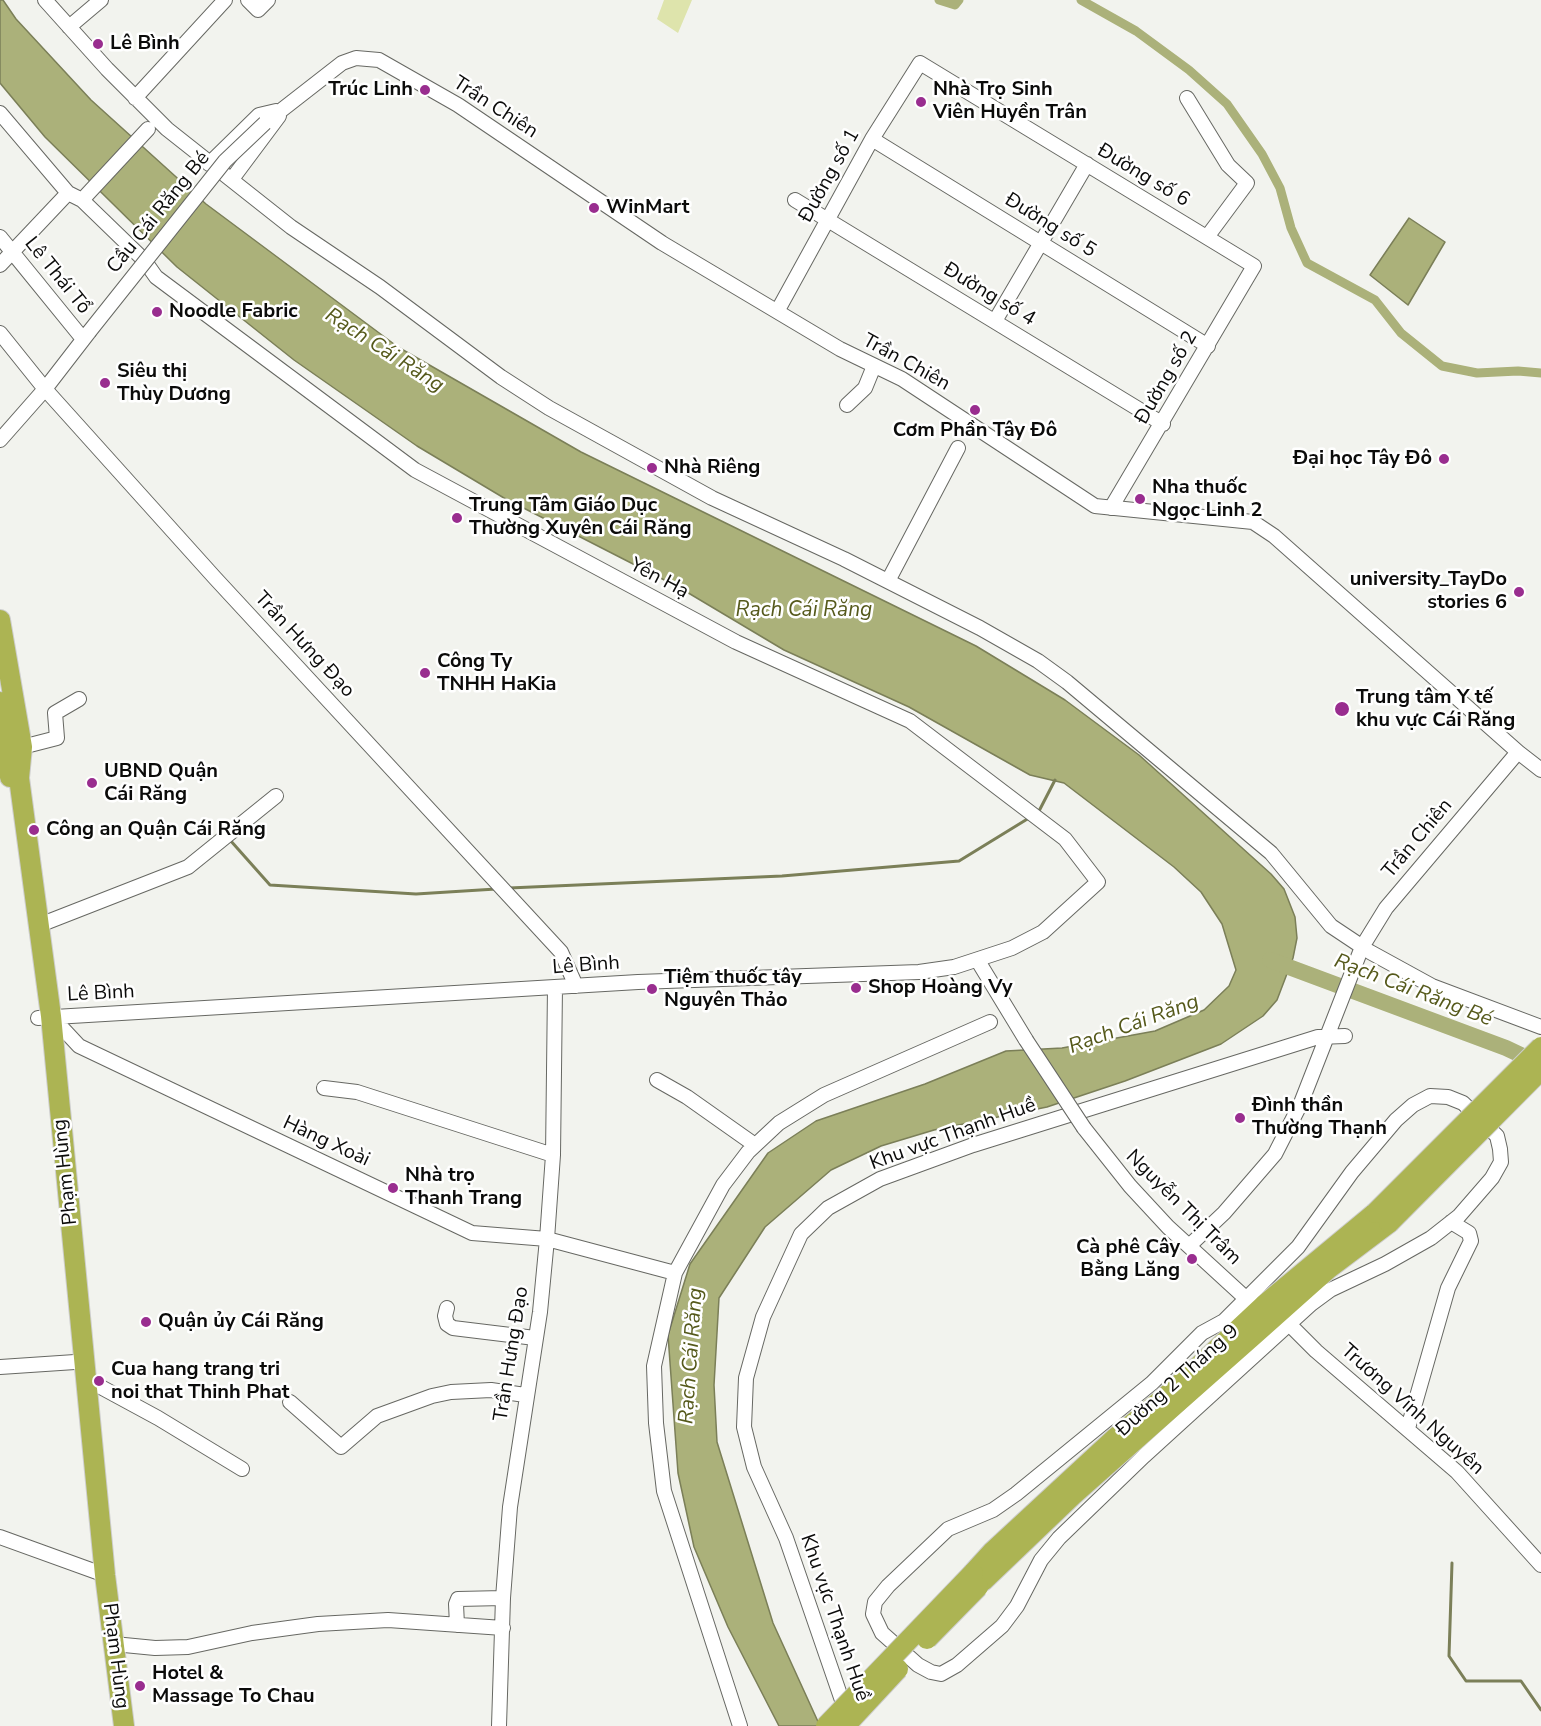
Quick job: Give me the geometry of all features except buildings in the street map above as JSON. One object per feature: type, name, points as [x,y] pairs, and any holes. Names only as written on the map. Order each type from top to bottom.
[{"type":"highway","name":"Phạm Hùng","points":[[0,620],[45,1017],[119,1726]]},
{"type":"highway","name":"Phạm Hùng","points":[[0,702],[15,748],[37,926],[45,1017]]},
{"type":"highway","name":"Đường 2 Tháng 9","points":[[826,1726],[978,1577],[1073,1495],[1268,1312],[1382,1218],[1541,1047]]},
{"type":"highway","name":"Đường 2 Tháng 9","points":[[847,1726],[978,1577],[1067,1482],[1172,1391],[1212,1352],[1312,1283],[1541,1070]]},
{"type":"highway","name":"Phạm Hùng","points":[[102,1574],[114,1644],[124,1726]]},
{"type":"street","points":[[45,0],[135,98],[167,129],[209,164],[232,179],[291,226],[380,286],[501,377],[549,408],[712,498],[888,581],[980,628],[1038,661],[1067,682],[1270,853],[1331,926],[1360,952],[1441,990],[1541,1027]]},
{"type":"street","points":[[69,27],[101,0]]},
{"type":"street","points":[[135,98],[225,0]]},
{"type":"street","points":[[248,0],[258,10],[268,0]]},
{"type":"street","name":"Trần Chiên","points":[[265,123],[342,63],[356,58],[379,60],[458,105],[662,243],[840,349],[902,379],[1095,506],[1253,522],[1275,536],[1518,753],[1541,770]]},
{"type":"street","name":"Đường số 1","points":[[778,310],[872,139],[920,63]]},
{"type":"street","name":"Đường số 6","points":[[920,63],[1254,266]]},
{"type":"street","points":[[1187,98],[1228,165],[1247,183],[1207,237]]},
{"type":"street","points":[[209,164],[259,115],[281,111]]},
{"type":"street","points":[[232,179],[277,122],[281,111]]},
{"type":"street","points":[[0,113],[68,194],[86,197],[148,129]]},
{"type":"street","name":"Cầu Cái Răng Bé","points":[[0,440],[45,390],[86,335],[225,162],[265,123]]},
{"type":"street","name":"Đường số 5","points":[[872,139],[1208,346]]},
{"type":"street","points":[[995,321],[1087,164]]},
{"type":"street","points":[[0,265],[68,194]]},
{"type":"street","name":"Yên Hạ","points":[[86,197],[144,260],[156,277],[415,471],[736,642],[910,721],[1065,839],[1098,882]]},
{"type":"street","name":"Đường số 4","points":[[795,200],[1163,424]]},
{"type":"street","name":"Lê Thái Tổ","points":[[0,237],[86,335]]},
{"type":"street","name":"Đường số 2","points":[[1111,508],[1163,424],[1254,266]]},
{"type":"street","name":"Trần Hưng Đạo","points":[[0,333],[45,390],[215,578],[561,952],[576,986]]},
{"type":"street","points":[[847,405],[866,388],[874,366]]},
{"type":"street","points":[[888,581],[958,448]]},
{"type":"street","points":[[15,748],[57,738],[55,712],[79,699]]},
{"type":"street","name":"Trần Chiên","points":[[1189,1246],[1224,1213],[1275,1154],[1301,1103],[1326,1033],[1360,952],[1386,908],[1413,873],[1518,753]]},
{"type":"street","points":[[37,926],[188,867],[276,796]]},
{"type":"street","name":"Lê Bình","points":[[45,1017],[555,987],[772,976],[919,972],[978,961],[1043,932],[1098,882]]},
{"type":"street","name":"Nguyễn Thị Trâm","points":[[978,961],[1026,1040],[1084,1128],[1130,1186],[1189,1246],[1268,1312]]},
{"type":"street","name":"Trần Hưng Đạo","points":[[499,1726],[503,1598],[510,1507],[547,1239],[553,1155],[555,987]]},
{"type":"street","name":"Hàng Xoài","points":[[45,1017],[79,1047],[472,1233],[547,1239],[675,1273]]},
{"type":"street","points":[[740,1726],[664,1491],[656,1423],[654,1366],[675,1273],[723,1185],[755,1146],[779,1123],[824,1095],[990,1022]]},
{"type":"street","points":[[1326,1033],[1345,1036]]},
{"type":"street","name":"Khu vực Thạnh Huề","points":[[847,1726],[838,1685],[786,1538],[754,1467],[744,1427],[746,1378],[763,1317],[801,1234],[828,1208],[880,1179],[995,1138],[1326,1033]]},
{"type":"street","points":[[657,1080],[687,1097],[755,1146]]},
{"type":"street","points":[[324,1088],[357,1092],[553,1155]]},
{"type":"street","points":[[1451,1222],[1431,1238],[1385,1264],[1330,1290],[1311,1304],[1268,1312],[1224,1321],[1202,1333],[1152,1383],[1016,1494],[993,1510],[948,1529],[875,1602],[873,1614],[882,1633],[918,1665],[941,1674],[957,1665],[1002,1626],[1017,1606],[1041,1560],[1059,1538],[1144,1456],[1268,1312],[1298,1247],[1352,1172],[1396,1120],[1413,1105],[1430,1096],[1448,1097],[1463,1103],[1497,1136],[1500,1149],[1501,1161],[1492,1178],[1451,1222]]},
{"type":"street","points":[[1408,1428],[1448,1288],[1471,1241],[1469,1233],[1451,1222]]},
{"type":"street","points":[[1311,1304],[1312,1283]]},
{"type":"street","points":[[447,1308],[445,1316],[447,1324],[453,1328],[535,1338]]},
{"type":"street","name":"Trương Vĩnh Nguyên","points":[[1268,1312],[1408,1428],[1457,1472],[1541,1565]]},
{"type":"street","points":[[1212,1352],[1224,1321]]},
{"type":"street","points":[[0,1367],[81,1370],[242,1469]]},
{"type":"street","points":[[290,1402],[341,1447],[377,1416],[432,1396],[451,1392],[491,1390],[525,1395]]},
{"type":"street","points":[[0,1538],[102,1574]]},
{"type":"street","points":[[457,1625],[456,1604],[459,1599],[503,1598]]},
{"type":"street","points":[[114,1644],[155,1648],[188,1647],[252,1633],[307,1625],[388,1620],[503,1628]]},
{"type":"shaded area","points":[[664,0],[692,0],[678,33],[657,19]]},
{"type":"water","name":"Rạch Cái Răng","points":[[0,0],[3,0],[16,19],[91,100],[206,204],[398,347],[581,452],[976,646],[1065,700],[1139,755],[1271,874],[1284,889],[1295,917],[1297,938],[1293,958],[1277,1000],[1263,1016],[1221,1044],[1125,1081],[1047,1107],[934,1130],[881,1146],[831,1170],[765,1227],[719,1298],[714,1385],[717,1442],[773,1623],[820,1726],[779,1726],[728,1627],[694,1547],[678,1473],[668,1335],[690,1264],[768,1153],[816,1121],[925,1084],[1006,1051],[1062,1048],[1155,1031],[1204,1010],[1229,986],[1236,970],[1222,924],[1201,892],[1174,867],[1064,783],[1030,775],[909,707],[784,650],[680,588],[504,498],[417,446],[294,360],[177,267],[45,137],[0,83]]},
{"type":"water","points":[[1409,218],[1445,242],[1408,305],[1370,275]]},
{"type":"waterway","points":[[939,0],[955,5],[959,0]]},
{"type":"waterway","points":[[1081,0],[1136,31],[1189,70],[1227,104],[1262,154],[1280,188],[1291,228],[1307,263],[1375,300],[1401,333],[1442,366],[1477,373],[1518,371],[1541,373]]},
{"type":"waterway","points":[[1038,813],[1055,780]]},
{"type":"waterway","points":[[509,888],[782,876],[959,861],[1029,818]]},
{"type":"waterway","points":[[230,840],[270,885],[416,894],[496,889]]},
{"type":"waterway","name":"Rạch Cái Răng Bé","points":[[1270,960],[1506,1048],[1540,1064]]},
{"type":"waterway","points":[[1452,1563],[1449,1656],[1466,1681],[1521,1681],[1541,1710]]},
{"type":"place","name":"Lê Bình","points":[[98,44]]},
{"type":"place","name":"Trúc Linh","points":[[425,90]]},
{"type":"place","name":"Nhà Trọ Sinh Viên Huyền Trân","points":[[921,102]]},
{"type":"place","name":"WinMart","points":[[594,208]]},
{"type":"place","name":"Noodle Fabric","points":[[157,312]]},
{"type":"place","name":"Siêu thị Thùy Dương","points":[[105,383]]},
{"type":"place","name":"Cơm Phần Tây Đô","points":[[975,410]]},
{"type":"place","name":"Đại học Tây Đô","points":[[1444,459]]},
{"type":"place","name":"Nhà Riêng","points":[[652,468]]},
{"type":"place","name":"Nha thuốc Ngọc Linh 2","points":[[1140,499]]},
{"type":"place","name":"Trung Tâm Giáo Dục Thường Xuyên Cái Răng","points":[[457,518]]},
{"type":"place","name":"university_TayDo stories 6","points":[[1519,592]]},
{"type":"place","name":"Công Ty TNHH HaKia","points":[[425,673]]},
{"type":"place","name":"Trung tâm Y tế khu vực Cái Răng","points":[[1342,709]]},
{"type":"place","name":"UBND Quận Cái Răng","points":[[92,783]]},
{"type":"place","name":"Công an Quận Cái Răng","points":[[34,830]]},
{"type":"place","name":"Shop Hoàng Vy","points":[[856,988]]},
{"type":"place","name":"Tiệm thuốc tây Nguyên Thảo","points":[[652,989]]},
{"type":"place","name":"Đình thần Thường Thạnh","points":[[1240,1118]]},
{"type":"place","name":"Nhà trọ Thanh Trang","points":[[393,1188]]},
{"type":"place","name":"Cà phê Cây Bằng Lăng","points":[[1192,1259]]},
{"type":"place","name":"Quận ủy Cái Răng","points":[[146,1322]]},
{"type":"place","name":"Cua hang trang tri noi that Thinh Phat","points":[[99,1381]]},
{"type":"place","name":"Hotel & Massage To Chau","points":[[140,1686]]}]
